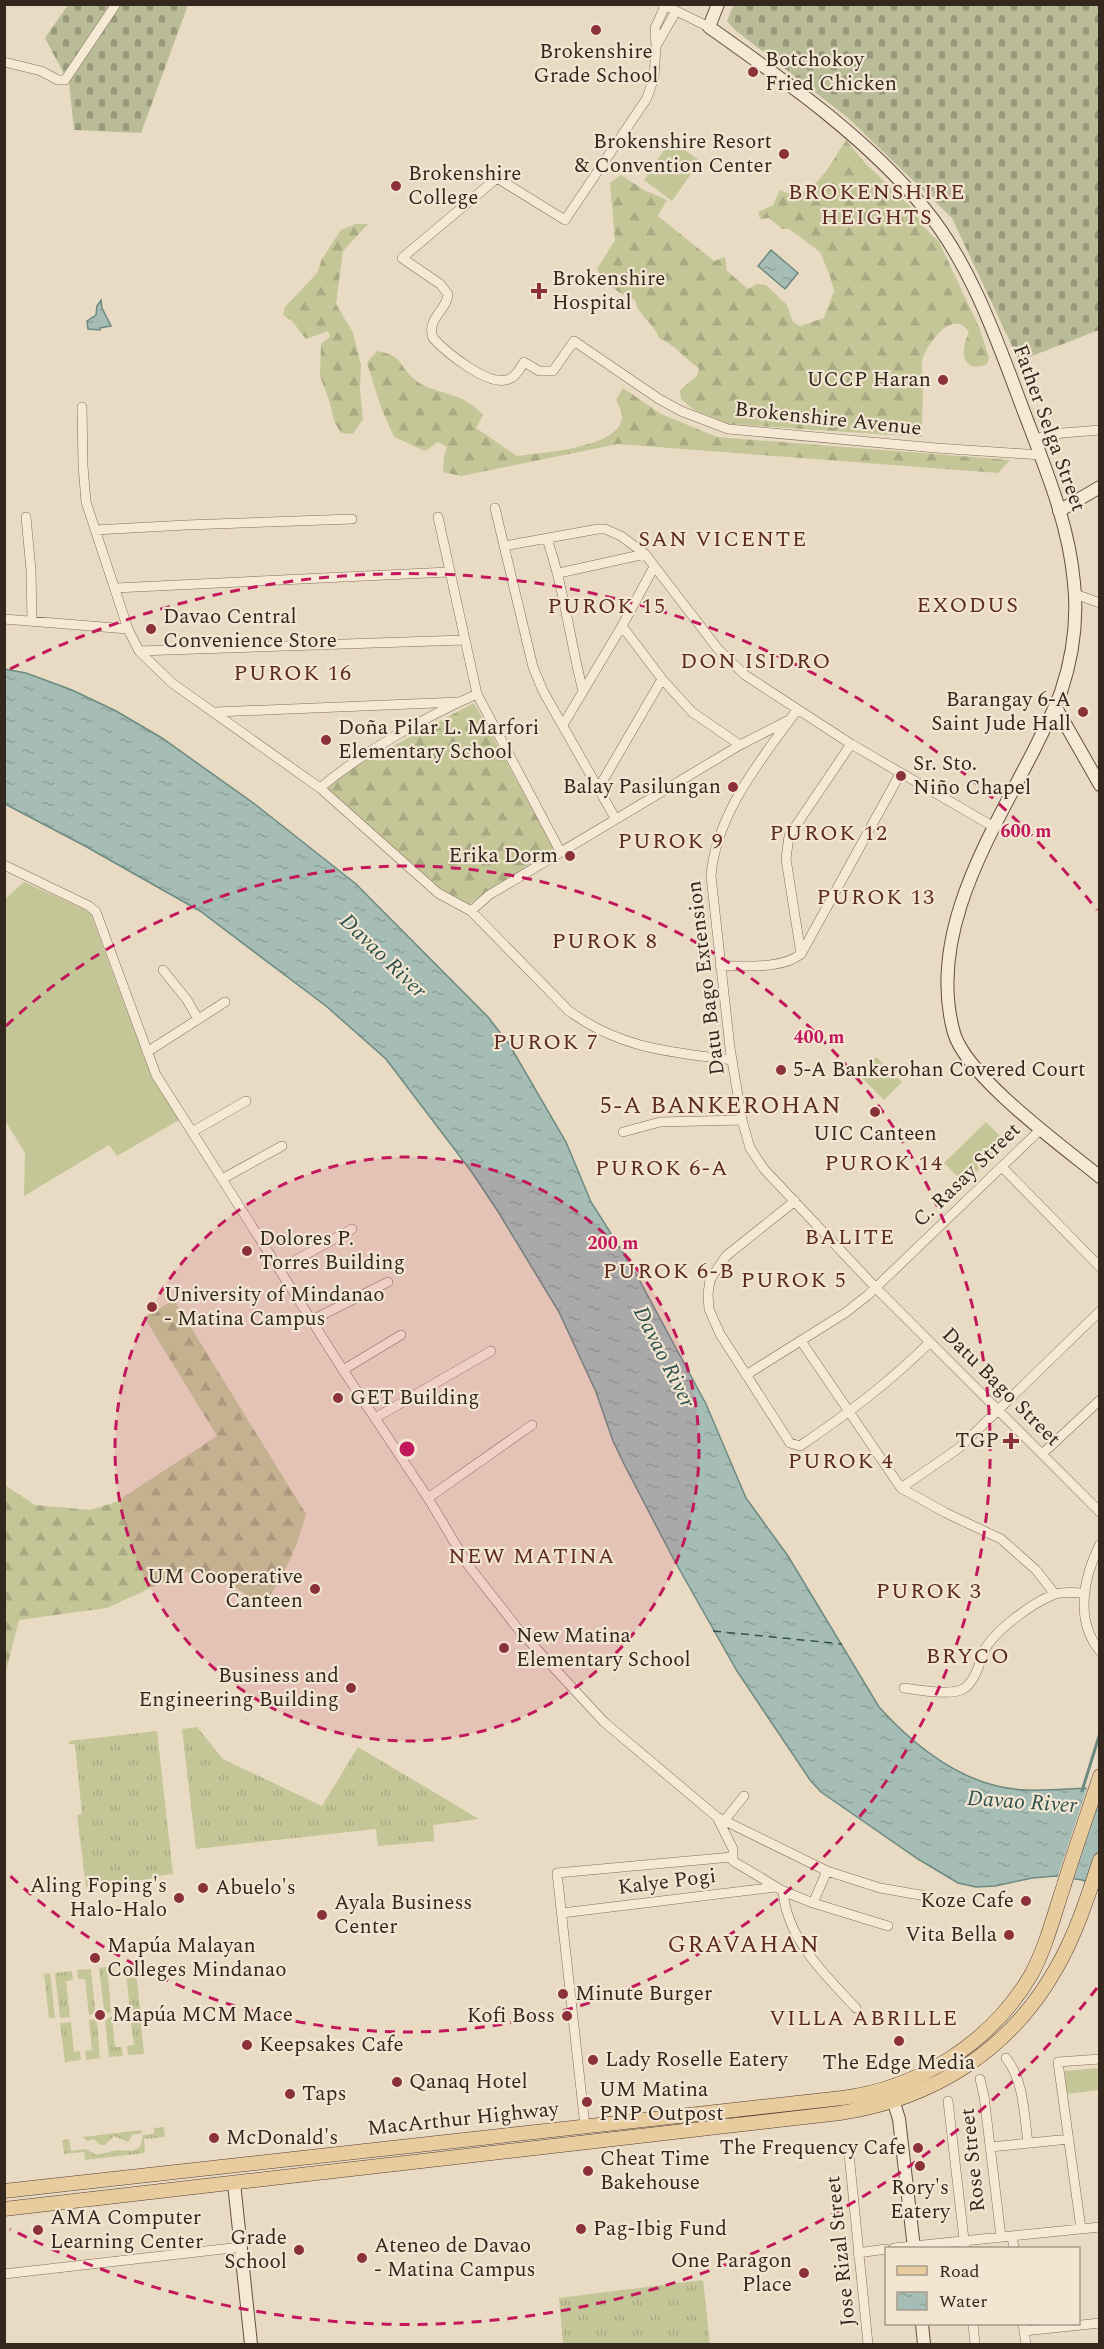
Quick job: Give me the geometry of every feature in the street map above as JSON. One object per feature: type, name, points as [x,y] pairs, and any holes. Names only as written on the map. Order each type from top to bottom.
[{"type":"main road","points":[[709,27],[718,4]]},
{"type":"main road","name":"Father Selga Street","points":[[709,27],[839,125],[882,164],[927,210],[949,242],[975,294],[1005,360],[1041,455],[1059,511],[1072,565],[1075,594],[1074,637],[1070,660],[1055,706],[994,826],[967,887],[954,934],[948,982],[951,1018],[957,1042],[968,1058],[997,1090],[1100,1177]]},
{"type":"main road","points":[[1059,511],[1100,487]]},
{"type":"main road","points":[[1055,706],[1100,785]]},
{"type":"main road","name":"MacArthur Highway","points":[[4,2191],[853,2097],[890,2088],[914,2078],[965,2048],[981,2036],[1019,1993],[1038,1959],[1100,1776]]},
{"type":"main road","name":"MacArthur Highway","points":[[4,2209],[831,2114],[894,2102],[932,2086],[960,2070],[993,2046],[1016,2023],[1057,1967],[1069,1942],[1100,1860]]},
{"type":"main road","points":[[890,2088],[900,2133],[914,2247]]},
{"type":"main road","points":[[234,2183],[251,2344]]},
{"type":"main road","points":[[40,2187],[42,2205]]},
{"type":"main road","points":[[922,2325],[924,2344]]},
{"type":"street","points":[[4,62],[41,71],[58,80],[65,80],[116,4]]},
{"type":"street","name":"Father Selga Street","points":[[664,5],[709,27]]},
{"type":"street","name":"Brokenshire Avenue","points":[[664,5],[655,28],[657,46],[654,77],[647,98],[565,220],[497,178],[402,258],[440,284],[448,294],[446,303],[435,315],[431,325],[431,335],[436,341],[479,374],[490,380],[500,381],[512,378],[524,362],[544,373],[553,370],[574,341],[659,399],[689,415],[728,429],[1041,455]]},
{"type":"street","name":"Brokenshire Avenue","points":[[657,46],[676,11]]},
{"type":"street","points":[[82,407],[86,502],[128,628],[139,651],[172,683],[216,712],[320,788],[438,893],[471,911],[569,1011],[596,1029],[637,1045],[732,1060]]},
{"type":"street","points":[[1035,439],[1062,433],[1100,430]]},
{"type":"street","points":[[495,508],[532,667],[615,818]]},
{"type":"street","points":[[26,517],[32,570],[32,621]]},
{"type":"street","points":[[438,517],[477,693],[560,851]]},
{"type":"street","points":[[95,530],[352,519]]},
{"type":"street","points":[[504,546],[605,529],[621,536],[645,554],[725,658],[745,675],[900,774],[994,826]]},
{"type":"street","points":[[547,539],[559,573],[575,663],[583,691]]},
{"type":"street","points":[[559,573],[645,554]]},
{"type":"street","points":[[563,724],[622,626],[654,567]]},
{"type":"street","points":[[115,588],[449,572]]},
{"type":"street","points":[[1075,594],[1100,603]]},
{"type":"street","points":[[4,618],[128,628]]},
{"type":"street","points":[[622,626],[662,679],[692,712],[740,745]]},
{"type":"street","points":[[139,651],[464,640]]},
{"type":"street","points":[[598,789],[662,679]]},
{"type":"street","points":[[320,788],[342,769],[477,693]]},
{"type":"street","points":[[216,712],[459,702]]},
{"type":"street","name":"Datu Bago Extension","points":[[797,710],[735,802],[712,859],[711,876],[732,1060],[746,1137],[756,1159],[876,1288]]},
{"type":"street","points":[[471,911],[489,895],[560,851],[740,745],[789,720]]},
{"type":"street","points":[[801,954],[786,847],[789,836],[851,744]]},
{"type":"street","points":[[720,966],[793,961],[801,954],[900,774]]},
{"type":"street","points":[[4,865],[94,910],[156,1075],[428,1498],[468,1565],[519,1630],[604,1722],[720,1819],[827,1871],[880,1888],[926,1896]]},
{"type":"street","points":[[163,970],[187,1000],[198,1019]]},
{"type":"street","points":[[147,1052],[225,1002]]},
{"type":"street","points":[[192,1132],[246,1101]]},
{"type":"street","points":[[622,1132],[660,1122],[742,1120]]},
{"type":"street","name":"C. Rasay Street","points":[[746,1375],[854,1307],[1041,1129]]},
{"type":"street","points":[[222,1179],[282,1146]]},
{"type":"street","points":[[1002,1167],[1100,1267]]},
{"type":"street","points":[[795,1201],[736,1246],[718,1266],[710,1280],[709,1309],[714,1322],[746,1375],[790,1443],[800,1446],[849,1413],[895,1377],[930,1342]]},
{"type":"street","points":[[280,1269],[352,1229]]},
{"type":"street","points":[[312,1320],[387,1282]]},
{"type":"street","name":"Datu Bago Street","points":[[876,1288],[1100,1512]]},
{"type":"street","points":[[901,1488],[942,1462],[1100,1311]]},
{"type":"street","points":[[344,1370],[401,1335]]},
{"type":"street","points":[[801,1341],[901,1488],[946,1513],[1001,1539],[1020,1553],[1054,1593]]},
{"type":"street","points":[[375,1418],[491,1351]]},
{"type":"street","points":[[1042,1454],[1100,1400]]},
{"type":"street","points":[[428,1498],[532,1425]]},
{"type":"street","points":[[1100,1544],[1088,1575],[1084,1614],[1087,1629],[1100,1651]]},
{"type":"street","points":[[904,1688],[961,1691],[967,1687],[986,1648],[995,1636],[1017,1618],[1054,1593],[1085,1593]]},
{"type":"street","points":[[720,1819],[744,1796]]},
{"type":"street","points":[[720,1819],[733,1849],[733,1861],[779,1889],[813,1903],[888,1926]]},
{"type":"street","points":[[585,2126],[557,1873],[732,1857]]},
{"type":"street","points":[[813,1903],[827,1871]]},
{"type":"street","points":[[779,1889],[803,1948],[856,2008]]},
{"type":"street","name":"Kalye Pogi","points":[[562,1913],[779,1889]]},
{"type":"street","points":[[1006,2058],[1014,2068],[1019,2080],[1028,2143]]},
{"type":"street","points":[[1081,2229],[1058,2062],[1100,2059]]},
{"type":"street","name":"Rose Street","points":[[980,2079],[1001,2237]]},
{"type":"street","points":[[948,2101],[964,2245]]},
{"type":"street","points":[[990,2147],[1069,2139]]},
{"type":"street","name":"Jose Rizal Street","points":[[849,2154],[868,2344]]},
{"type":"street","points":[[914,2247],[964,2245],[1001,2237],[1100,2227]]},
{"type":"street","points":[[1012,2236],[1014,2247]]},
{"type":"street","points":[[4,2274],[241,2247]]},
{"type":"street","points":[[858,2253],[885,2249]]},
{"type":"street","points":[[1080,2324],[1100,2323]]},
{"type":"street","points":[[973,2325],[975,2344]]},
{"type":"street","points":[[1026,2344],[1023,2327],[1062,2325]]},
{"type":"green space","points":[[734,4],[1099,5],[1099,330],[1019,361],[952,218],[847,117],[735,30],[727,21]]},
{"type":"green space","points":[[68,5],[188,5],[141,133],[74,130],[69,83],[45,38]]},
{"type":"green space","points":[[671,140],[700,161],[672,201],[644,180]]},
{"type":"green space","points":[[846,140],[865,163],[913,209],[924,227],[939,242],[979,327],[989,357],[987,364],[972,366],[965,359],[964,346],[969,333],[963,326],[956,324],[942,330],[929,346],[922,361],[922,437],[729,424],[694,410],[681,399],[680,390],[697,376],[699,368],[659,338],[635,300],[608,284],[597,269],[615,240],[610,183],[621,175],[644,190],[667,200],[658,216],[714,261],[725,257],[727,271],[748,289],[757,284],[766,285],[787,305],[793,322],[800,326],[824,318],[834,291],[830,276],[820,252],[789,229],[782,229],[769,218],[760,219],[758,212],[773,205],[780,190],[791,194],[811,187],[827,170]]},
{"type":"green space","points":[[356,224],[368,224],[343,251],[336,304],[353,333],[361,365],[360,389],[363,419],[353,434],[341,433],[334,421],[320,376],[321,344],[330,337],[328,331],[306,339],[292,321],[283,315],[285,307],[317,273],[322,259],[341,230]]},
{"type":"green space","points":[[377,351],[396,358],[419,383],[455,396],[473,406],[483,415],[476,428],[517,456],[560,451],[608,436],[618,427],[622,417],[616,400],[623,388],[661,414],[717,437],[1010,460],[998,473],[618,444],[461,476],[443,472],[447,447],[438,442],[425,451],[394,437],[382,410],[367,363]]},
{"type":"green space","points":[[474,703],[554,848],[469,904],[444,892],[327,789],[346,771]]},
{"type":"green space","points":[[24,882],[90,912],[152,1078],[181,1119],[117,1156],[109,1145],[24,1196],[25,1153],[5,1120],[5,899]]},
{"type":"green space","points":[[876,1057],[902,1082],[884,1100],[858,1074]]},
{"type":"green space","points":[[986,1122],[1007,1143],[964,1183],[944,1163]]},
{"type":"green space","points":[[174,1300],[306,1514],[288,1564],[260,1610],[245,1594],[229,1583],[212,1576],[185,1572],[107,1608],[19,1620],[5,1675],[5,1485],[35,1505],[90,1510],[116,1502],[217,1436],[144,1317]]},
{"type":"green space","points":[[197,1727],[223,1759],[322,1806],[358,1747],[479,1819],[433,1825],[434,1841],[378,1846],[376,1829],[196,1849],[182,1729]]},
{"type":"green space","points":[[157,1731],[173,1874],[86,1887],[77,1815],[82,1814],[75,1744],[69,1744],[69,1741]]},
{"type":"green space","points":[[135,1964],[140,2009],[130,2010],[126,1974],[119,1975],[118,1966]]},
{"type":"green space","points":[[113,1966],[114,1975],[108,1976],[111,2012],[107,2013],[104,2009],[99,1968]]},
{"type":"green space","points":[[91,1969],[95,2010],[89,2015],[85,1979],[78,1979],[77,1970]]},
{"type":"green space","points":[[72,1971],[73,1980],[66,1981],[70,2017],[60,2018],[55,1973]]},
{"type":"green space","points":[[50,1973],[55,2018],[49,2018],[44,1974]]},
{"type":"green space","points":[[140,2014],[144,2054],[128,2055],[127,2046],[134,2045],[130,2015]]},
{"type":"green space","points":[[112,2017],[115,2047],[122,2047],[123,2056],[109,2057],[105,2022]]},
{"type":"green space","points":[[94,2019],[97,2023],[100,2058],[86,2060],[85,2051],[92,2050],[89,2020]]},
{"type":"green space","points":[[71,2022],[74,2052],[80,2051],[81,2060],[65,2062],[60,2023]]},
{"type":"green space","points":[[1099,2068],[1099,2090],[1067,2094],[1065,2071]]},
{"type":"green space","points":[[164,2127],[165,2137],[144,2139],[145,2153],[85,2160],[84,2152],[64,2154],[62,2140],[69,2139],[71,2151],[85,2149],[97,2155],[117,2150],[133,2151],[140,2147],[143,2135],[154,2134],[154,2128]]},
{"type":"green space","points":[[142,2130],[141,2134],[133,2134],[128,2142],[114,2136],[105,2145],[100,2145],[94,2139],[87,2141],[83,2137]]},
{"type":"green space","points":[[703,2280],[710,2344],[563,2344],[559,2298]]},
{"type":"water","points":[[771,250],[798,273],[785,289],[758,266]]},
{"type":"water","points":[[101,300],[102,308],[111,326],[100,328],[100,330],[88,329],[87,321],[96,315],[97,306]]},
{"type":"water","name":"Davao River","points":[[4,669],[26,673],[72,690],[116,711],[162,738],[256,805],[356,884],[488,1017],[509,1044],[566,1142],[591,1202],[634,1270],[706,1404],[746,1498],[788,1556],[879,1707],[927,1752],[964,1774],[984,1782],[1004,1788],[1026,1790],[1099,1788],[1099,1887],[1082,1880],[1056,1876],[1032,1878],[995,1886],[976,1887],[958,1883],[918,1859],[821,1792],[810,1780],[737,1671],[673,1558],[613,1441],[596,1392],[559,1312],[471,1171],[386,1059],[326,1006],[200,911],[5,804]]},
{"type":"pier","points":[[1088,1785],[1100,1785],[1099,1802],[1073,1882],[1057,1879]]},
{"type":"waterway","name":"Davao River","points":[[1082,1791],[1100,1733]]},
{"type":"ferry route","points":[[713,1631],[842,1644]]},
{"type":"place","name":"Brokenshire Grade School","points":[[596,30]]},
{"type":"place","name":"Botchokoy Fried Chicken","points":[[753,72]]},
{"type":"place","name":"Brokenshire Resort & Convention Center","points":[[784,154]]},
{"type":"place","name":"Brokenshire College","points":[[396,186]]},
{"type":"place","name":"Brokenshire Hospital","points":[[539,291]]},
{"type":"place","name":"UCCP Haran","points":[[943,380]]},
{"type":"place","name":"Davao Central Convenience Store","points":[[151,629]]},
{"type":"place","name":"Barangay 6-A Saint Jude Hall","points":[[1083,712]]},
{"type":"place","name":"Doña Pilar L. Marfori Elementary School","points":[[326,740]]},
{"type":"place","name":"Sr. Sto. Niño Chapel","points":[[901,776]]},
{"type":"place","name":"Balay Pasilungan","points":[[733,787]]},
{"type":"place","name":"Erika Dorm","points":[[570,856]]},
{"type":"place","name":"5-A Bankerohan Covered Court","points":[[781,1070]]},
{"type":"place","name":"UIC Canteen","points":[[875,1112]]},
{"type":"place","name":"Dolores P. Torres Building","points":[[247,1251]]},
{"type":"place","name":"University of Mindanao - Matina Campus","points":[[152,1307]]},
{"type":"place","name":"GET Building","points":[[338,1398]]},
{"type":"place","name":"TGP","points":[[1011,1441]]},
{"type":"place","name":"UM Cooperative Canteen","points":[[315,1589]]},
{"type":"place","name":"New Matina Elementary School","points":[[504,1648]]},
{"type":"place","name":"Business and Engineering Building","points":[[351,1688]]},
{"type":"place","name":"Abuelo's","points":[[203,1888]]},
{"type":"place","name":"Aling Foping's Halo-Halo","points":[[179,1898]]},
{"type":"place","name":"Koze Cafe","points":[[1026,1901]]},
{"type":"place","name":"Ayala Business Center","points":[[322,1915]]},
{"type":"place","name":"Vita Bella","points":[[1009,1935]]},
{"type":"place","name":"Mapúa Malayan Colleges Mindanao","points":[[95,1958]]},
{"type":"place","name":"Minute Burger","points":[[563,1994]]},
{"type":"place","name":"Mapúa MCM Mace","points":[[100,2015]]},
{"type":"place","name":"Kofi Boss","points":[[567,2016]]},
{"type":"place","name":"The Edge Media","points":[[899,2041]]},
{"type":"place","name":"Keepsakes Cafe","points":[[247,2045]]},
{"type":"place","name":"Lady Roselle Eatery","points":[[593,2060]]},
{"type":"place","name":"Qanaq Hotel","points":[[397,2082]]},
{"type":"place","name":"Taps","points":[[290,2094]]},
{"type":"place","name":"UM Matina PNP Outpost","points":[[587,2102]]},
{"type":"place","name":"McDonald's","points":[[214,2138]]},
{"type":"place","name":"The Frequency Cafe","points":[[918,2148]]},
{"type":"place","name":"Rory's Eatery","points":[[920,2166]]},
{"type":"place","name":"Cheat Time Bakehouse","points":[[588,2171]]},
{"type":"place","name":"Pag-Ibig Fund","points":[[581,2229]]},
{"type":"place","name":"AMA Computer Learning Center","points":[[38,2230]]},
{"type":"place","name":"Grade School","points":[[299,2250]]},
{"type":"place","name":"Ateneo de Davao - Matina Campus","points":[[362,2258]]},
{"type":"place","name":"One Paragon Place","points":[[804,2273]]},
{"type":"district","name":"BROKENSHIRE HEIGHTS","points":[[877,204]]},
{"type":"district","name":"SAN VICENTE","points":[[723,539]]},
{"type":"district","name":"EXODUS","points":[[968,605]]},
{"type":"district","name":"PUROK 15","points":[[607,606]]},
{"type":"district","name":"DON ISIDRO","points":[[756,661]]},
{"type":"district","name":"PUROK 16","points":[[293,673]]},
{"type":"district","name":"PUROK 12","points":[[829,833]]},
{"type":"district","name":"PUROK 9","points":[[671,841]]},
{"type":"district","name":"PUROK 13","points":[[876,897]]},
{"type":"district","name":"PUROK 8","points":[[605,941]]},
{"type":"district","name":"PUROK 7","points":[[546,1042]]},
{"type":"district","name":"5-A BANKEROHAN","points":[[721,1106]]},
{"type":"district","name":"PUROK 14","points":[[884,1163]]},
{"type":"district","name":"PUROK 6-A","points":[[662,1168]]},
{"type":"district","name":"BALITE","points":[[850,1237]]},
{"type":"district","name":"PUROK 6-B","points":[[669,1271]]},
{"type":"district","name":"PUROK 5","points":[[794,1280]]},
{"type":"district","name":"PUROK 4","points":[[841,1461]]},
{"type":"district","name":"NEW MATINA","points":[[532,1556]]},
{"type":"district","name":"PUROK 3","points":[[929,1591]]},
{"type":"district","name":"BRYCO","points":[[968,1656]]},
{"type":"district","name":"GRAVAHAN","points":[[744,1945]]},
{"type":"district","name":"VILLA ABRILLE","points":[[864,2018]]}]
